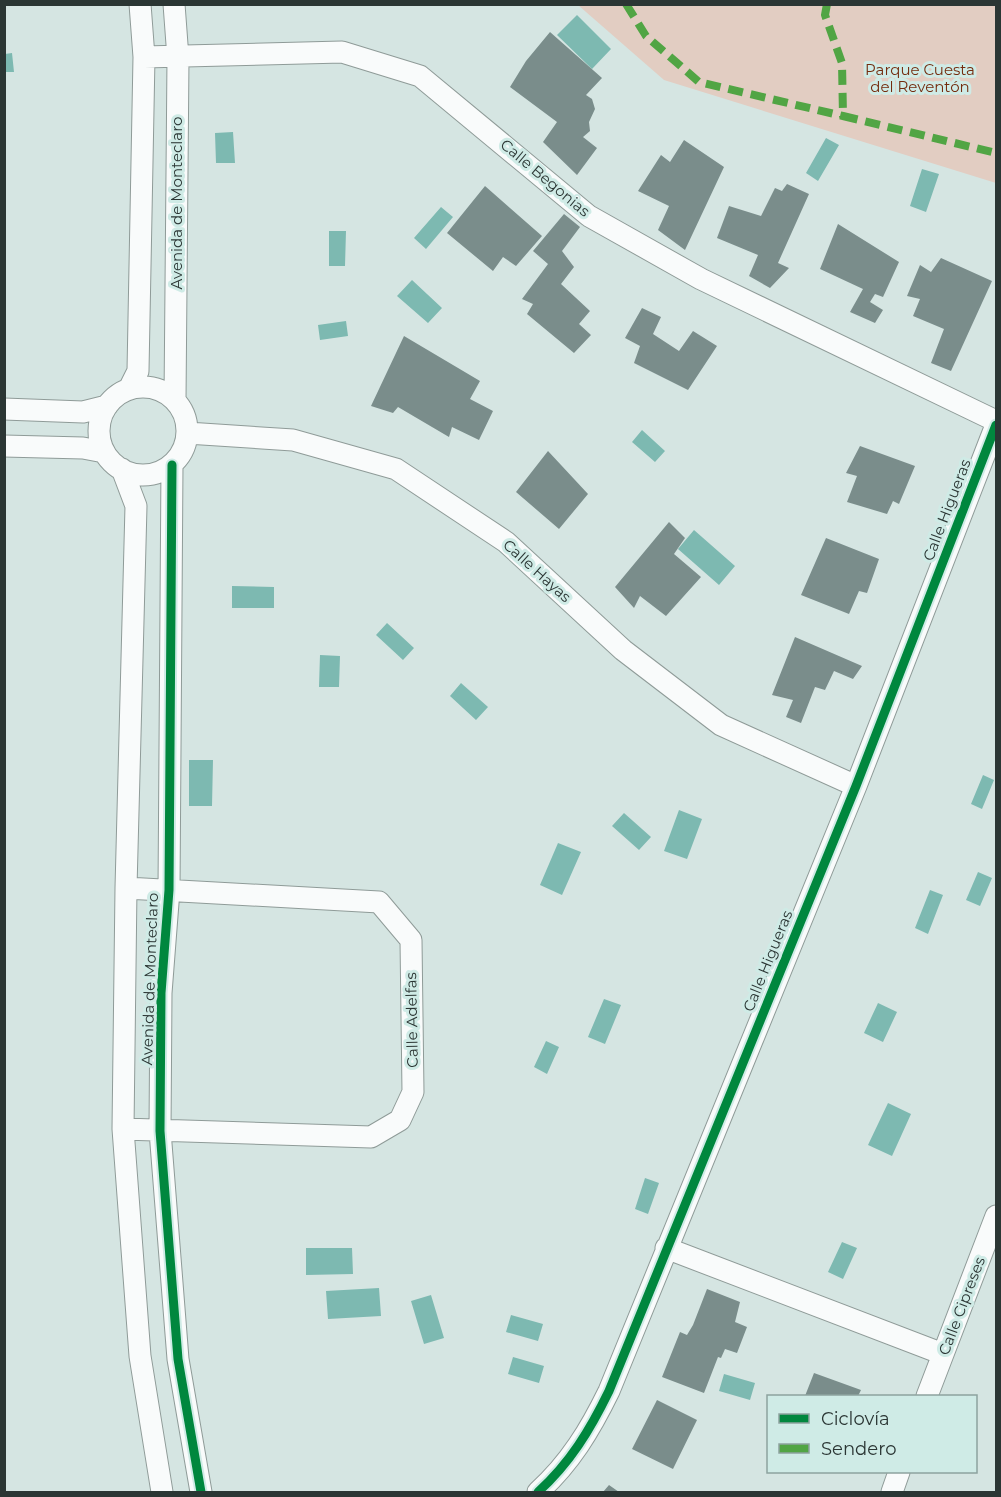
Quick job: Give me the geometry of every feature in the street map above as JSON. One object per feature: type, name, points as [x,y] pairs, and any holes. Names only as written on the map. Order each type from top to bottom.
[{"type":"street","points":[[129,389],[138,371],[144,57],[140,4]]},
{"type":"street","name":"Avenida de Monteclaro","points":[[174,4],[178,58],[176,401]]},
{"type":"street","name":"Calle Begonias","points":[[144,57],[178,58],[342,52],[420,76],[588,216],[701,279],[996,423]]},
{"type":"street","points":[[4,446],[82,448],[104,452],[122,469],[147,475],[172,465],[185,445],[187,433],[182,410],[176,401],[154,388],[129,389],[117,395],[107,406],[99,428],[104,452]]},
{"type":"street","points":[[4,409],[83,411],[107,406]]},
{"type":"street","name":"Calle Higueras","points":[[538,1492],[559,1473],[588,1433],[609,1391],[856,786],[996,423]]},
{"type":"street","name":"Calle Hayas","points":[[187,433],[293,440],[396,469],[506,542],[623,650],[722,726],[856,786]]},
{"type":"street","name":"Avenida de Monteclaro","points":[[172,465],[168,890],[161,993],[160,1131],[178,1359],[201,1492]]},
{"type":"street","name":"Avenida de Monteclaro","points":[[122,469],[136,506],[126,888],[123,1129],[140,1356],[162,1492]]},
{"type":"street","name":"Calle Adelfas","points":[[123,1129],[372,1137],[400,1120],[413,1092],[411,940],[378,902],[126,888]]},
{"type":"street","name":"Calle Cipreses","points":[[927,1395],[996,1216]]},
{"type":"street","points":[[666,1248],[943,1354]]},
{"type":"street","points":[[892,1492],[899,1473]]},
{"type":"green space","name":"Parque Cuesta del Reventón","points":[[578,5],[996,5],[996,183],[664,80]]},
{"type":"water","points":[[577,15],[611,49],[592,69],[557,35]]},
{"type":"water","points":[[12,53],[14,72],[5,72],[5,54]]},
{"type":"water","points":[[233,132],[235,163],[216,163],[215,133]]},
{"type":"water","points":[[826,138],[839,145],[818,181],[806,173]]},
{"type":"water","points":[[922,169],[939,174],[926,212],[910,206]]},
{"type":"water","points":[[441,207],[453,217],[426,249],[414,238]]},
{"type":"water","points":[[329,231],[346,231],[345,266],[329,266]]},
{"type":"water","points":[[412,280],[442,308],[428,323],[397,296]]},
{"type":"water","points":[[346,321],[348,336],[320,340],[318,325]]},
{"type":"water","points":[[642,430],[665,451],[655,462],[632,442]]},
{"type":"water","points":[[694,530],[735,566],[719,585],[678,549]]},
{"type":"water","points":[[232,586],[274,587],[274,608],[232,608]]},
{"type":"water","points":[[387,623],[414,648],[403,660],[376,635]]},
{"type":"water","points":[[320,655],[340,656],[339,687],[319,687]]},
{"type":"water","points":[[461,683],[488,707],[476,720],[450,696]]},
{"type":"water","points":[[189,760],[213,760],[212,806],[189,806]]},
{"type":"water","points":[[983,775],[994,780],[982,809],[971,804]]},
{"type":"water","points":[[679,810],[702,819],[687,859],[664,851]]},
{"type":"water","points":[[624,813],[651,837],[639,850],[612,826]]},
{"type":"water","points":[[558,843],[581,852],[562,895],[540,885]]},
{"type":"water","points":[[978,872],[992,878],[980,906],[966,900]]},
{"type":"water","points":[[930,890],[943,895],[928,934],[915,928]]},
{"type":"water","points":[[604,999],[621,1005],[605,1044],[588,1037]]},
{"type":"water","points":[[878,1003],[897,1012],[883,1042],[864,1033]]},
{"type":"water","points":[[546,1041],[559,1047],[547,1074],[534,1067]]},
{"type":"water","points":[[888,1103],[911,1114],[892,1156],[868,1145]]},
{"type":"water","points":[[645,1178],[659,1183],[648,1214],[635,1209]]},
{"type":"water","points":[[842,1242],[857,1248],[843,1279],[828,1272]]},
{"type":"water","points":[[306,1248],[352,1248],[353,1274],[306,1275]]},
{"type":"water","points":[[379,1288],[381,1316],[328,1319],[326,1291]]},
{"type":"water","points":[[431,1295],[444,1338],[424,1344],[411,1301]]},
{"type":"water","points":[[511,1315],[543,1324],[538,1341],[506,1332]]},
{"type":"water","points":[[513,1357],[544,1366],[539,1383],[508,1374]]},
{"type":"water","points":[[724,1374],[755,1383],[750,1400],[719,1391]]},
{"type":"building","points":[[550,32],[602,78],[586,95],[592,99],[595,109],[589,122],[590,131],[583,137],[597,148],[577,175],[543,142],[557,122],[510,87],[526,61]]},
{"type":"building","points":[[684,140],[724,167],[685,250],[658,230],[669,206],[638,191],[661,155],[670,162]]},
{"type":"building","points":[[787,184],[809,194],[778,263],[789,268],[770,288],[749,276],[758,255],[717,238],[729,206],[761,216],[775,188],[782,191]]},
{"type":"building","points":[[485,186],[542,236],[516,266],[503,257],[493,271],[447,233]]},
{"type":"building","points":[[564,214],[580,227],[562,251],[574,267],[561,284],[590,311],[579,324],[591,335],[574,353],[527,314],[533,304],[522,299],[548,264],[533,251]]},
{"type":"building","points":[[838,224],[899,262],[883,297],[875,294],[870,302],[883,310],[875,323],[850,312],[863,289],[820,269]]},
{"type":"building","points":[[941,258],[992,281],[951,371],[931,363],[944,329],[913,316],[920,299],[907,296],[920,265],[931,272]]},
{"type":"building","points":[[642,308],[661,317],[653,334],[679,351],[693,331],[717,346],[688,390],[634,363],[640,346],[625,338]]},
{"type":"building","points":[[404,336],[480,381],[470,399],[493,411],[479,440],[452,427],[449,437],[398,407],[393,413],[371,406]]},
{"type":"building","points":[[860,446],[915,466],[899,504],[893,501],[887,514],[847,502],[857,476],[846,473]]},
{"type":"building","points":[[548,451],[588,494],[559,529],[516,492]]},
{"type":"building","points":[[669,522],[685,538],[674,554],[701,577],[666,616],[640,596],[634,608],[615,587]]},
{"type":"building","points":[[826,538],[879,559],[867,593],[859,591],[849,614],[801,595]]},
{"type":"building","points":[[795,637],[862,666],[853,679],[834,671],[825,690],[815,687],[801,723],[786,717],[793,700],[772,695]]},
{"type":"building","points":[[707,1289],[740,1302],[735,1322],[747,1327],[737,1353],[725,1349],[721,1358],[718,1357],[704,1393],[662,1377],[680,1332],[687,1335]]},
{"type":"building","points":[[814,1373],[861,1390],[858,1395],[805,1395]]},
{"type":"building","points":[[657,1400],[697,1420],[673,1469],[632,1449]]},
{"type":"building","points":[[609,1485],[619,1492],[603,1492]]},
{"type":"marked path","points":[[626,4],[646,36],[699,82],[843,116]]},
{"type":"marked path","points":[[827,4],[825,15],[842,63],[843,116],[996,153]]},
{"type":"cycle path","points":[[538,1492],[560,1469],[578,1445],[609,1391],[856,786],[996,425]]},
{"type":"cycle path","points":[[172,465],[169,890],[161,993],[160,1131],[178,1359],[201,1492]]}]
